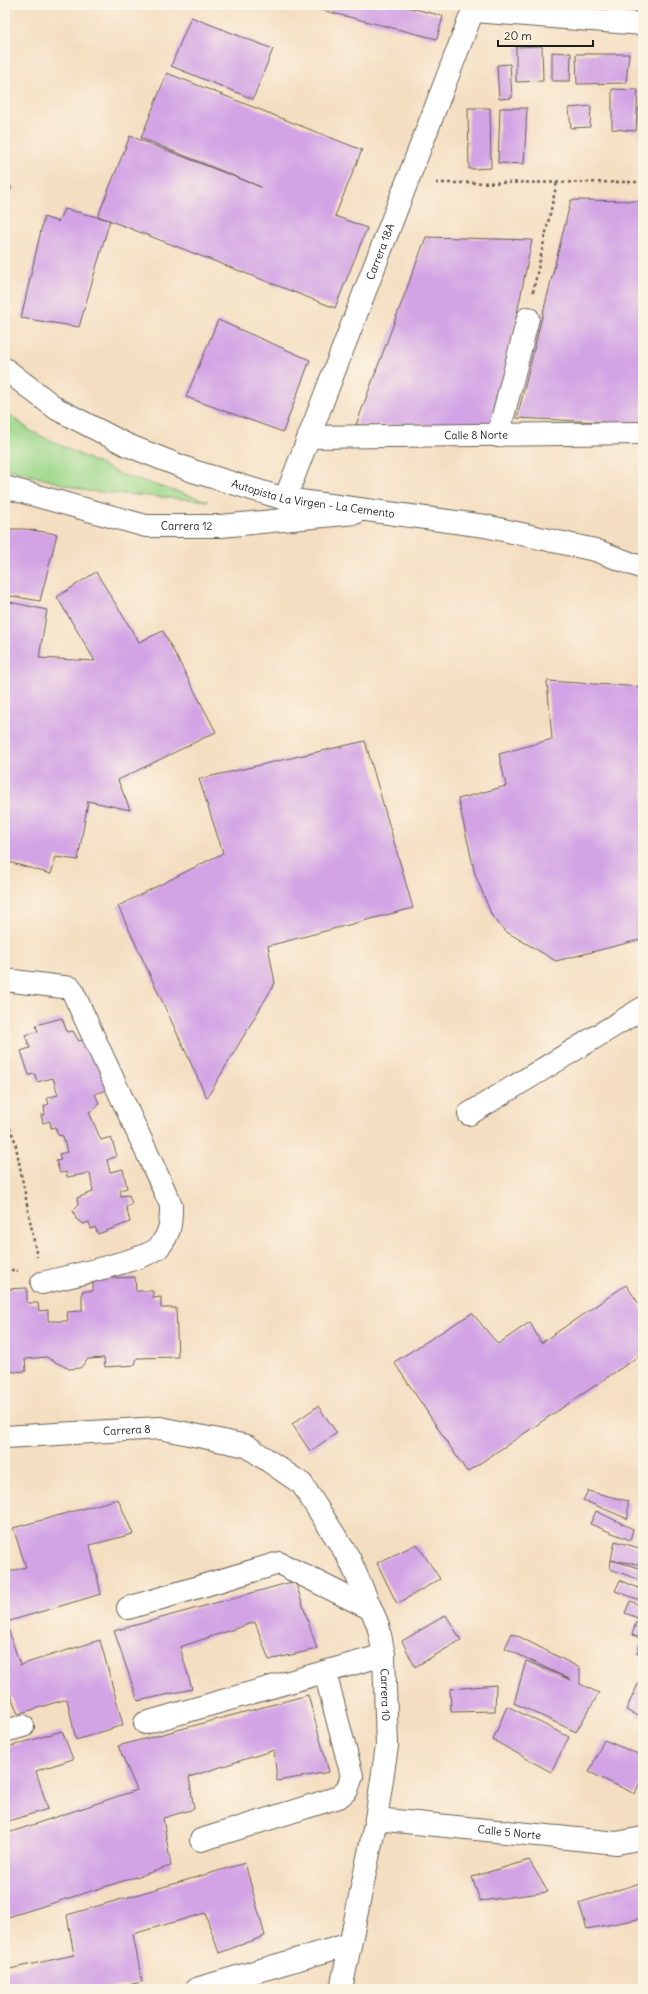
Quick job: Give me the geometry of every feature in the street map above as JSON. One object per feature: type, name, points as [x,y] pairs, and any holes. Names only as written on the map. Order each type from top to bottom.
[{"type":"street","points":[[475,8],[643,24]]},
{"type":"street","name":"Carrera 18A","points":[[285,499],[475,8]]},
{"type":"street","points":[[498,436],[528,318]]},
{"type":"street","name":"Autopista La Virgen - La Cemento","points":[[5,369],[57,409],[127,445],[193,471],[285,499],[486,526],[595,550],[643,568]]},
{"type":"street","name":"Calle 8 Norte","points":[[309,437],[498,436],[643,433]]},
{"type":"street","name":"Carrera 12","points":[[5,487],[146,526],[221,526],[372,511]]},
{"type":"street","points":[[5,980],[71,988],[171,1205],[171,1227],[158,1249],[125,1262],[42,1283]]},
{"type":"street","points":[[469,1114],[643,1008]]},
{"type":"street","name":"Carrera 8","points":[[5,1437],[160,1428],[247,1446]]},
{"type":"street","name":"Carrera 10","points":[[247,1446],[302,1484],[349,1558],[378,1625],[384,1655],[387,1746],[376,1819],[341,1989]]},
{"type":"street","points":[[128,1608],[279,1563],[371,1609]]},
{"type":"street","points":[[145,1723],[384,1655]]},
{"type":"street","points":[[201,1840],[338,1797],[347,1790],[352,1776],[325,1672]]},
{"type":"street","name":"Calle 5 Norte","points":[[376,1819],[617,1843],[643,1838]]},
{"type":"street","points":[[196,1989],[350,1944]]},
{"type":"path","points":[[528,318],[557,182]]},
{"type":"path","points":[[408,183],[643,182]]},
{"type":"path","points":[[5,1116],[16,1141],[42,1283]]},
{"type":"green space","points":[[5,411],[31,431],[122,475],[208,501],[87,491],[5,468]]},
{"type":"building","points":[[301,5],[398,5],[443,16],[437,39]]},
{"type":"building","points":[[191,17],[273,49],[253,99],[171,66]]},
{"type":"building","points":[[542,46],[543,81],[516,82],[516,47]]},
{"type":"building","points":[[552,52],[571,53],[570,81],[552,81]]},
{"type":"building","points":[[576,54],[629,54],[626,83],[577,84]]},
{"type":"building","points":[[510,64],[512,98],[499,99],[497,65]]},
{"type":"building","points":[[167,73],[362,150],[335,216],[367,228],[335,308],[98,216],[130,136],[261,187],[141,138]]},
{"type":"building","points":[[612,89],[638,90],[636,131],[612,129]]},
{"type":"building","points":[[591,106],[590,127],[571,128],[569,108]]},
{"type":"building","points":[[639,107],[643,107],[643,151],[640,151]]},
{"type":"building","points":[[468,108],[490,108],[491,168],[469,169]]},
{"type":"building","points":[[500,108],[527,108],[524,164],[498,163]]},
{"type":"building","points":[[5,177],[12,189],[5,193]]},
{"type":"building","points":[[571,200],[643,201],[642,424],[517,418]]},
{"type":"building","points":[[64,209],[110,220],[79,327],[21,318],[44,217],[58,222]]},
{"type":"building","points":[[426,237],[532,240],[494,426],[356,425]]},
{"type":"building","points":[[218,320],[310,360],[283,432],[186,397]]},
{"type":"building","points":[[5,529],[25,529],[57,534],[40,601],[5,595]]},
{"type":"building","points":[[96,572],[139,642],[163,631],[216,732],[118,780],[130,810],[88,801],[78,860],[56,857],[51,874],[5,861],[5,601],[47,610],[39,658],[95,661],[57,597]]},
{"type":"building","points":[[547,681],[643,687],[643,939],[556,961],[505,931],[492,916],[475,874],[458,799],[506,786],[499,754],[552,739]]},
{"type":"building","points":[[365,741],[413,908],[268,946],[275,983],[207,1098],[118,906],[223,853],[199,779]]},
{"type":"building","points":[[62,1018],[67,1032],[73,1031],[79,1041],[88,1038],[109,1089],[95,1094],[99,1103],[96,1108],[89,1112],[101,1140],[111,1137],[117,1156],[107,1160],[110,1172],[123,1169],[127,1188],[120,1190],[121,1196],[129,1195],[132,1204],[126,1207],[130,1222],[98,1234],[95,1227],[91,1229],[89,1222],[83,1224],[76,1219],[73,1210],[78,1205],[77,1198],[93,1192],[90,1173],[67,1177],[66,1172],[60,1173],[56,1161],[61,1160],[59,1154],[67,1152],[63,1136],[58,1135],[55,1127],[51,1128],[50,1121],[43,1123],[41,1115],[45,1115],[44,1106],[49,1104],[47,1098],[58,1095],[53,1078],[37,1082],[35,1074],[29,1075],[21,1051],[30,1048],[25,1035],[38,1032],[36,1025]]},
{"type":"building","points":[[135,1277],[136,1291],[153,1291],[153,1298],[161,1297],[161,1308],[176,1308],[178,1357],[137,1358],[135,1365],[105,1367],[104,1358],[88,1359],[80,1368],[69,1369],[46,1357],[25,1359],[26,1371],[14,1372],[5,1369],[5,1289],[27,1288],[27,1303],[38,1303],[39,1311],[48,1310],[48,1321],[68,1321],[67,1312],[82,1311],[82,1291],[93,1291],[93,1279]]},
{"type":"building","points":[[626,1285],[643,1310],[643,1365],[639,1356],[467,1472],[394,1362],[472,1313],[498,1344],[530,1322],[541,1343]]},
{"type":"building","points":[[318,1406],[337,1433],[310,1451],[292,1424]]},
{"type":"building","points":[[588,1491],[628,1501],[628,1519],[583,1500]]},
{"type":"building","points":[[118,1499],[133,1534],[90,1545],[101,1594],[6,1622],[20,1665],[100,1640],[123,1725],[76,1740],[67,1699],[18,1714],[5,1680],[5,1573],[26,1567],[13,1528]]},
{"type":"building","points":[[596,1511],[633,1529],[630,1540],[590,1524]]},
{"type":"building","points":[[615,1541],[643,1549],[643,1565],[611,1560]]},
{"type":"building","points":[[417,1544],[440,1579],[397,1604],[377,1563]]},
{"type":"building","points":[[611,1560],[643,1569],[643,1581],[610,1569]]},
{"type":"building","points":[[620,1580],[643,1590],[643,1601],[615,1591]]},
{"type":"building","points":[[295,1581],[317,1649],[269,1660],[255,1622],[180,1647],[192,1689],[138,1701],[114,1631]]},
{"type":"building","points":[[630,1601],[643,1606],[643,1620],[625,1613]]},
{"type":"building","points":[[446,1615],[461,1640],[415,1667],[402,1641]]},
{"type":"building","points":[[636,1622],[643,1625],[643,1639],[632,1635]]},
{"type":"building","points":[[512,1633],[580,1668],[580,1684],[599,1693],[576,1732],[514,1703],[526,1661],[571,1680],[505,1648]]},
{"type":"building","points":[[640,1644],[643,1645],[643,1656],[637,1654]]},
{"type":"building","points":[[639,1682],[643,1684],[643,1718],[626,1710]]},
{"type":"building","points":[[496,1685],[495,1711],[451,1712],[450,1689]]},
{"type":"building","points":[[308,1695],[329,1772],[277,1781],[274,1750],[189,1777],[194,1809],[163,1818],[171,1866],[5,1918],[5,1834],[137,1790],[118,1746]]},
{"type":"building","points":[[507,1706],[569,1737],[551,1772],[493,1740]]},
{"type":"building","points":[[62,1731],[73,1759],[36,1771],[48,1809],[5,1822],[5,1748]]},
{"type":"building","points":[[604,1740],[643,1756],[643,1775],[635,1794],[589,1772]]},
{"type":"building","points":[[529,1860],[548,1892],[480,1901],[472,1877]]},
{"type":"building","points":[[245,1863],[265,1936],[219,1953],[205,1913],[133,1934],[142,1982],[107,1989],[5,1989],[5,1970],[74,1955],[67,1915]]},
{"type":"building","points":[[643,1882],[643,1918],[587,1929],[579,1903]]}]
